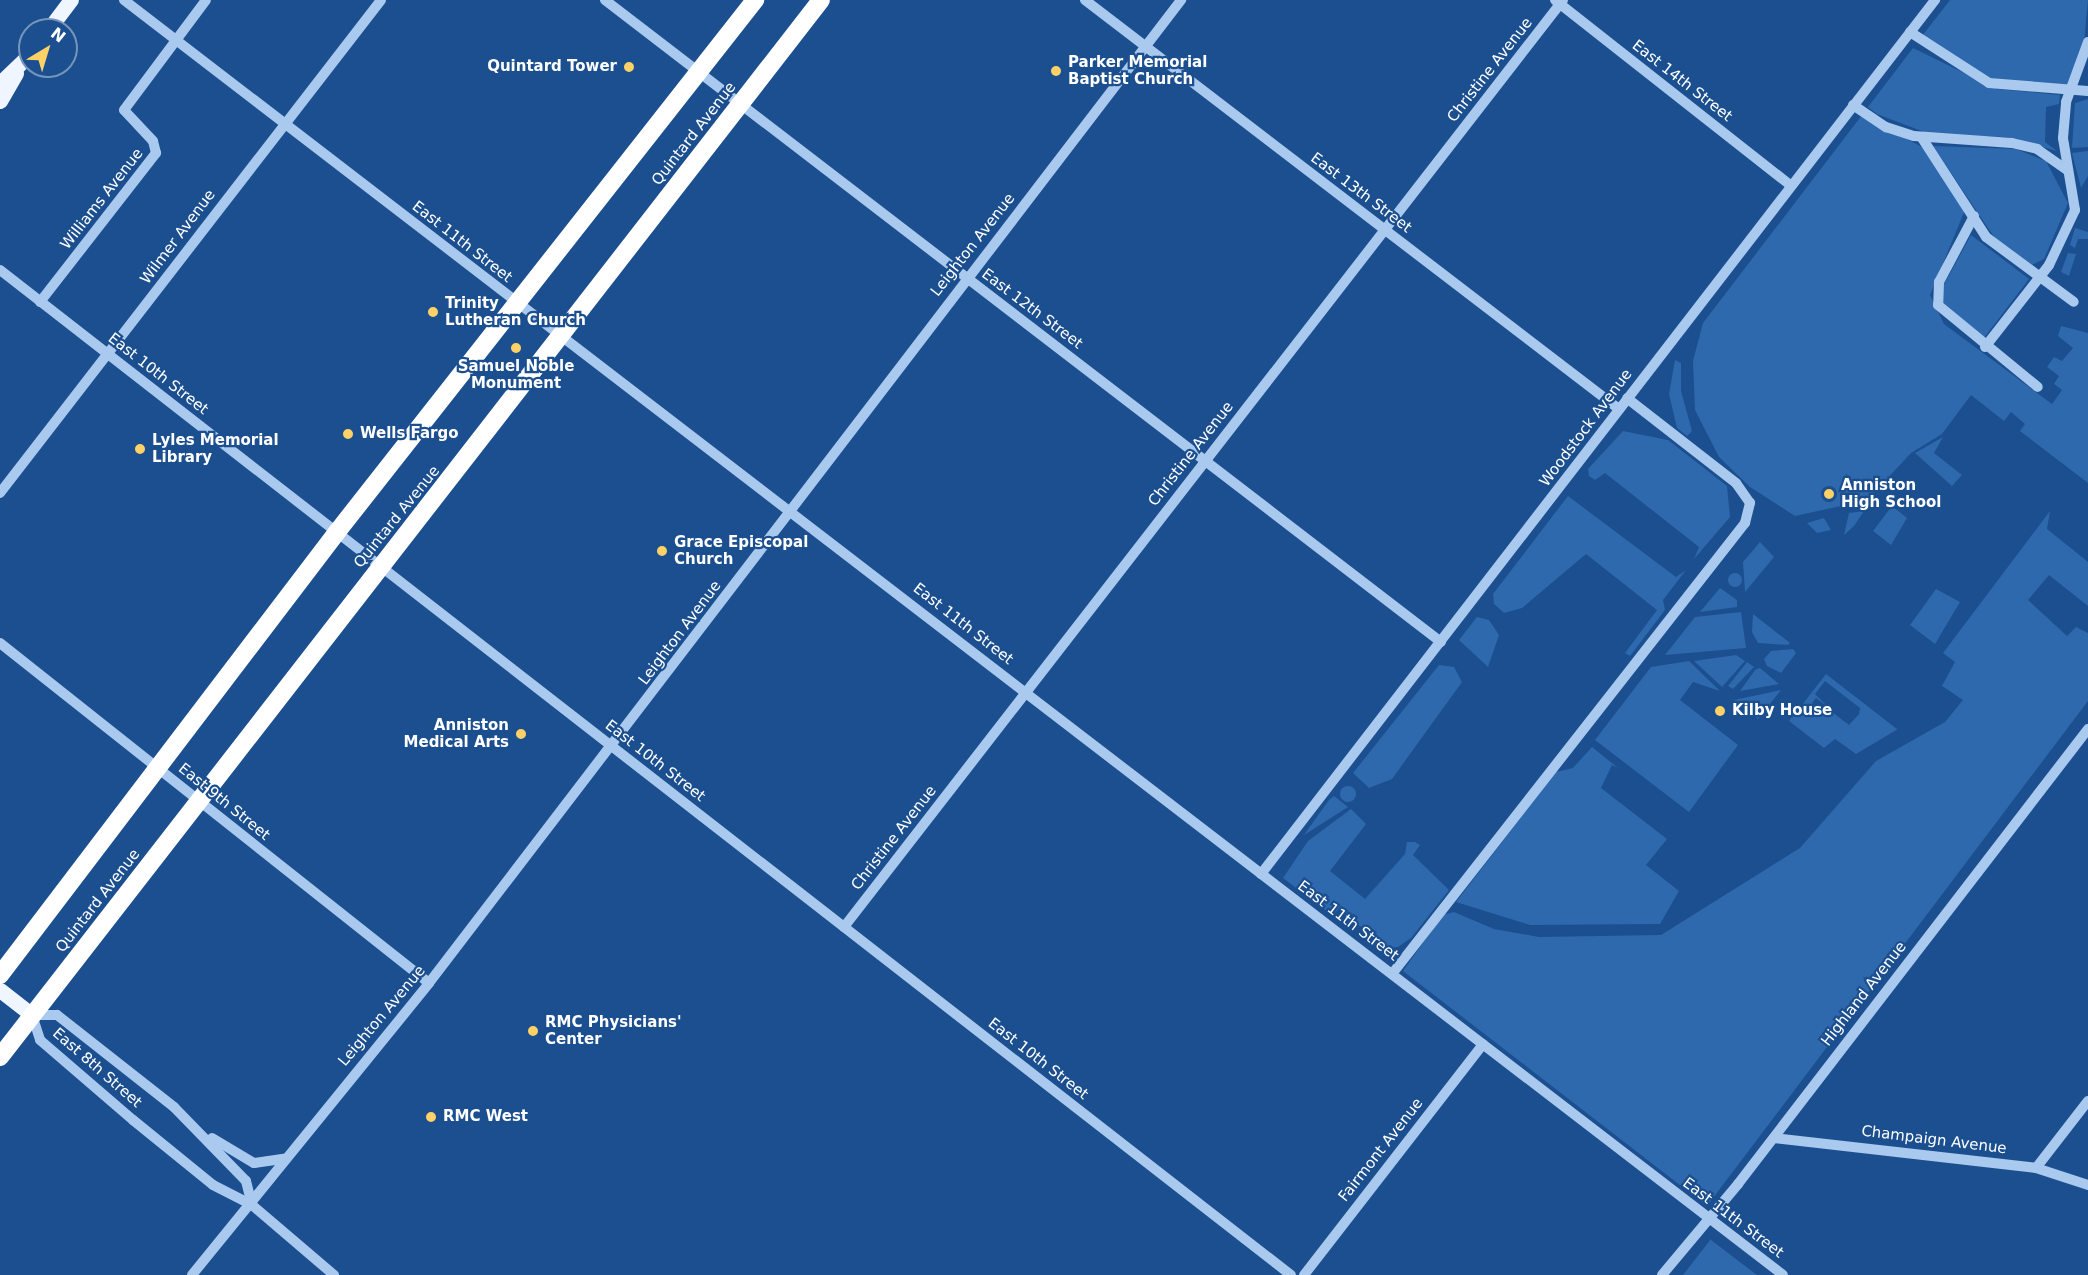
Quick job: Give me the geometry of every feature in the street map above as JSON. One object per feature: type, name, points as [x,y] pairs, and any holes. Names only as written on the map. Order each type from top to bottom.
[{"type":"highway","points":[[0,975],[337,532],[755,0]]},
{"type":"highway","name":"Quintard Avenue","points":[[0,1057],[197,800],[561,338],[821,0]]},
{"type":"main road","points":[[57,18],[71,0]]},
{"type":"main road","points":[[0,101],[18,70]]},
{"type":"main road","points":[[0,83],[16,73]]},
{"type":"main road","points":[[0,990],[32,1015]]},
{"type":"street","name":"East 11th Street","points":[[124,0],[1783,1275]]},
{"type":"street","name":"Williams Avenue","points":[[40,302],[156,153],[153,141],[124,110],[206,0]]},
{"type":"street","name":"Wilmer Avenue","points":[[0,493],[109,354],[284,122],[381,0]]},
{"type":"street","name":"East 12th Street","points":[[605,0],[1441,642]]},
{"type":"street","name":"East 13th Street","points":[[1085,0],[1619,409]]},
{"type":"street","name":"Leighton Avenue","points":[[192,1275],[252,1204],[287,1157],[429,983],[612,747],[1181,0]]},
{"type":"street","name":"Woodstock Avenue","points":[[1261,874],[1790,185],[1935,0]]},
{"type":"street","name":"East 14th Street","points":[[1559,1],[1790,185]]},
{"type":"street","name":"Christine Avenue","points":[[844,927],[1385,230],[1559,1]]},
{"type":"street","points":[[1910,32],[1989,83],[2088,92]]},
{"type":"street","points":[[1985,347],[2041,278],[2075,210],[2063,138],[2070,91],[2088,42]]},
{"type":"street","points":[[1853,105],[1886,127],[1922,138],[2012,143],[2037,149],[2067,170]]},
{"type":"street","points":[[1922,138],[1986,237],[2074,302]]},
{"type":"street","points":[[1974,216],[1939,282],[1938,305],[1985,347],[2038,387]]},
{"type":"street","name":"East 10th Street","points":[[0,270],[1291,1275]]},
{"type":"street","points":[[1392,974],[1745,523],[1750,503],[1736,483],[1627,398]]},
{"type":"street","name":"East 9th Street","points":[[0,643],[429,983]]},
{"type":"street","name":"Highland Avenue","points":[[1662,1275],[1774,1138],[2088,729]]},
{"type":"street","name":"East 8th Street","points":[[252,1204],[246,1181],[194,1126],[69,1022],[57,1015],[32,1015],[40,1040],[213,1185],[252,1204],[334,1275]]},
{"type":"street","name":"Fairmont Avenue","points":[[1304,1275],[1483,1044]]},
{"type":"street","points":[[2036,1168],[2088,1101]]},
{"type":"street","points":[[194,1126],[254,1163],[271,1165],[287,1157]]},
{"type":"street","name":"Champaign Avenue","points":[[1774,1138],[2036,1168],[2088,1185]]},
{"type":"shaded area","points":[[1950,0],[2088,0],[2084,43],[2067,85],[1991,79],[1922,36]]},
{"type":"shaded area","points":[[1913,48],[1997,89],[2060,95],[2059,104],[2046,107],[2045,142],[2057,151],[2007,137],[1932,135],[1877,114],[1868,107]]},
{"type":"shaded area","points":[[2088,99],[2088,147],[2072,148],[2075,103]]},
{"type":"shaded area","points":[[1862,115],[1922,147],[1965,210],[1930,295],[1944,324],[2052,404],[2062,390],[2054,384],[2059,376],[2047,367],[2054,357],[2062,361],[2073,348],[2058,336],[2061,326],[2088,333],[2088,483],[2020,431],[2025,424],[2011,412],[2004,421],[1971,395],[1942,434],[1911,453],[1872,495],[1841,506],[1795,516],[1750,487],[1719,457],[1695,410],[1693,361],[1703,323]]},
{"type":"shaded area","points":[[1933,146],[2016,149],[2046,161],[2068,203],[2044,259],[2032,265],[1996,240]]},
{"type":"shaded area","points":[[2088,151],[2088,176],[2081,188],[2072,153]]},
{"type":"shaded area","points":[[2075,228],[2088,232],[2088,239],[2078,239],[2075,248],[2070,245]]},
{"type":"shaded area","points":[[1971,235],[2029,279],[1984,338],[1942,302],[1941,290]]},
{"type":"shaded area","points":[[2068,253],[2076,254],[2069,276],[2061,272]]},
{"type":"shaded area","points":[[1675,360],[1681,363],[1681,391],[1692,431],[1687,436],[1677,428],[1669,394]]},
{"type":"shaded area","points":[[1623,431],[1668,440],[1727,486],[1730,517],[1694,559],[1699,547],[1605,473],[1595,480],[1589,476],[1588,469]]},
{"type":"shaded area","points":[[1943,437],[1934,453],[1962,475],[1952,486],[1915,453]]},
{"type":"shaded area","points":[[1568,496],[1676,577],[1686,570],[1663,600],[1665,610],[1630,656],[1625,653],[1657,610],[1586,554],[1522,608],[1504,613],[1494,604],[1493,594]]},
{"type":"shaded area","points":[[1892,506],[1907,518],[1891,545],[1873,531]]},
{"type":"shaded area","points":[[1864,511],[1854,526],[1844,535],[1849,513]]},
{"type":"shaded area","points":[[2050,511],[2047,529],[2088,562],[2088,606],[2049,575],[2028,600],[2067,636],[2076,627],[2088,633],[2088,701],[1707,1206],[1403,971],[1443,915],[1454,912],[1494,929],[1539,937],[1661,935],[1800,848],[1876,761],[1945,722],[1963,700],[1942,686],[1955,662],[1943,653]]},
{"type":"shaded area","points":[[1824,518],[1831,530],[1817,533],[1807,523]]},
{"type":"shaded area","points":[[1760,542],[1774,557],[1745,592],[1743,562]]},
{"type":"shaded area","points":[[1732,573],[1738,573],[1742,580],[1738,587],[1732,587],[1728,583],[1728,577]]},
{"type":"shaded area","points":[[1720,588],[1737,600],[1737,607],[1700,612]]},
{"type":"shaded area","points":[[1936,589],[1960,602],[1935,644],[1910,625]]},
{"type":"shaded area","points":[[1741,612],[1746,648],[1665,655],[1695,617]]},
{"type":"shaded area","points":[[1753,614],[1790,643],[1788,645],[1758,643],[1752,632]]},
{"type":"shaded area","points":[[1477,617],[1489,620],[1499,635],[1488,667],[1459,640]]},
{"type":"shaded area","points":[[1793,649],[1796,653],[1781,673],[1767,666],[1764,659],[1771,651]]},
{"type":"shaded area","points":[[1736,655],[1745,661],[1722,687],[1694,661]]},
{"type":"shaded area","points":[[1689,661],[1720,691],[1693,682],[1680,700],[1738,745],[1689,812],[1595,740],[1651,667]]},
{"type":"shaded area","points":[[1747,662],[1754,667],[1733,689],[1728,686]]},
{"type":"shaded area","points":[[1439,665],[1454,667],[1462,682],[1392,779],[1369,788],[1353,773]]},
{"type":"shaded area","points":[[1760,668],[1779,684],[1740,691],[1755,670]]},
{"type":"shaded area","points":[[1826,674],[1898,729],[1856,754],[1835,739],[1824,748],[1789,721],[1793,715],[1832,712],[1849,725],[1859,714],[1860,708],[1825,681],[1815,694],[1829,708],[1816,698],[1812,703],[1821,710],[1795,714]]},
{"type":"shaded area","points":[[1781,690],[1758,719],[1734,700]]},
{"type":"shaded area","points":[[1592,747],[1618,768],[1612,765],[1601,788],[1667,839],[1646,865],[1679,891],[1660,924],[1530,925],[1456,902],[1556,772],[1573,768]]},
{"type":"shaded area","points":[[1345,786],[1351,786],[1356,794],[1354,800],[1345,802],[1340,797],[1340,791]]},
{"type":"shaded area","points":[[1334,796],[1348,807],[1304,835],[1329,800]]},
{"type":"shaded area","points":[[1351,809],[1366,824],[1330,871],[1365,899],[1405,854],[1407,842],[1415,842],[1420,845],[1413,855],[1449,890],[1411,938],[1398,947],[1390,948],[1338,910],[1332,915],[1283,878],[1308,841]]},
{"type":"shaded area","points":[[1711,1240],[1757,1275],[1683,1275]]},
{"type":"place","name":"Quintard Tower","points":[[629,67]]},
{"type":"place","name":"Parker Memorial Baptist Church","points":[[1056,71]]},
{"type":"place","name":"Trinity Lutheran Church","points":[[433,312]]},
{"type":"place","name":"Samuel Noble Monument","points":[[516,348]]},
{"type":"place","name":"Wells Fargo","points":[[348,434]]},
{"type":"place","name":"Lyles Memorial Library","points":[[140,449]]},
{"type":"place","name":"Anniston High School","points":[[1829,494]]},
{"type":"place","name":"Grace Episcopal Church","points":[[662,551]]},
{"type":"place","name":"Kilby House","points":[[1720,711]]},
{"type":"place","name":"Anniston Medical Arts","points":[[521,734]]},
{"type":"place","name":"RMC Physicians' Center","points":[[533,1031]]},
{"type":"place","name":"RMC West","points":[[431,1117]]}]
